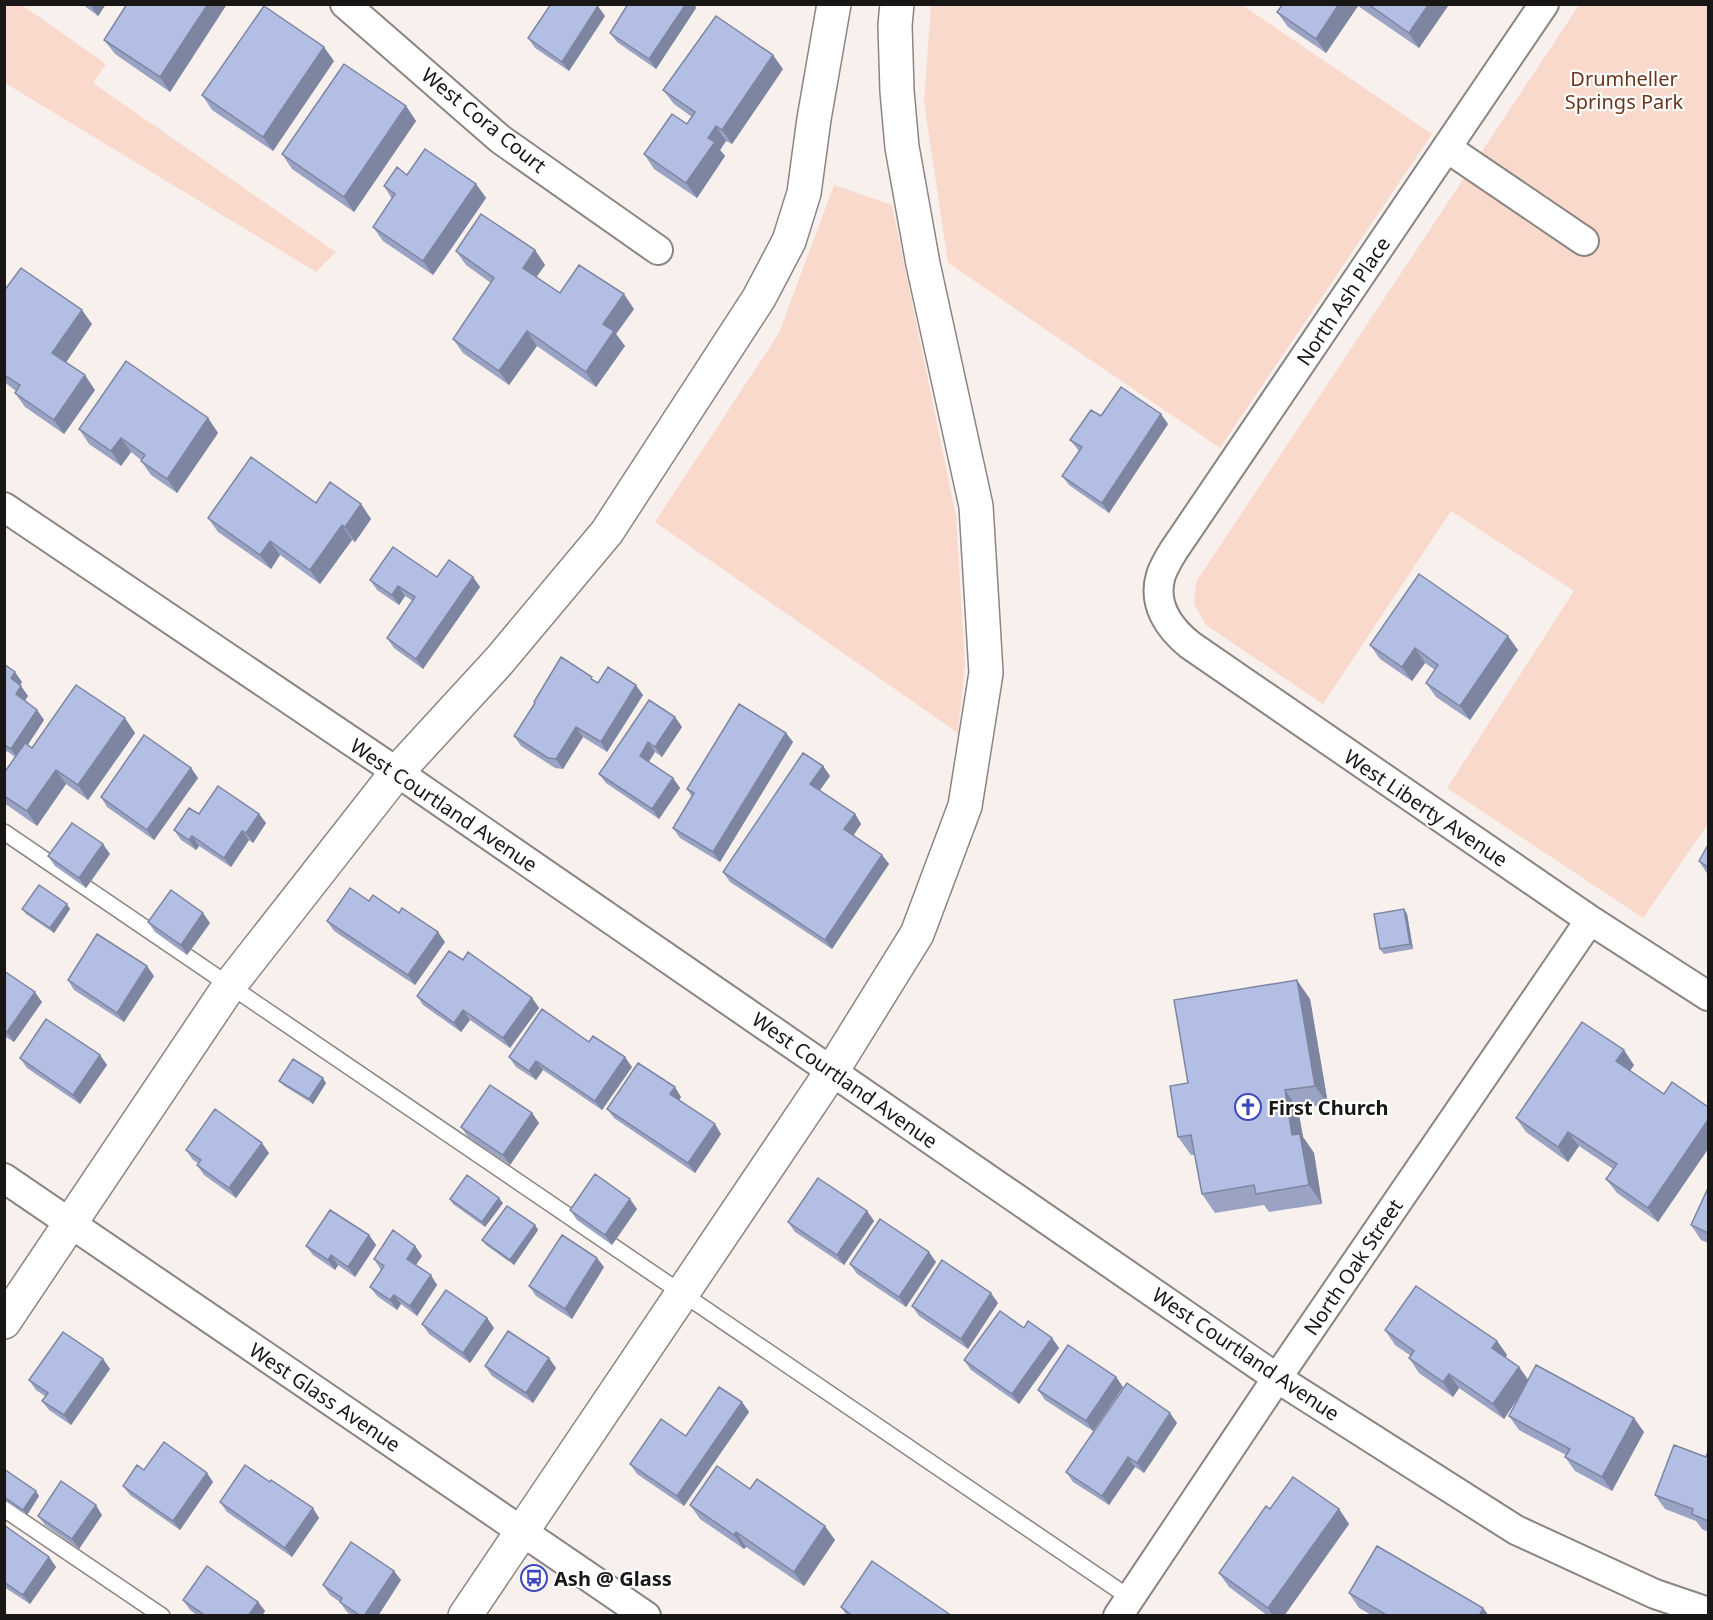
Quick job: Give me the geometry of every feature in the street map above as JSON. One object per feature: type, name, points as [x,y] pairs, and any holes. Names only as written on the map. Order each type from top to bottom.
[{"type":"main road","points":[[465,1616],[832,1071],[917,934],[965,806],[986,673],[976,506],[923,264],[902,147],[897,91],[895,25],[897,4]]},
{"type":"main road","points":[[4,1322],[230,985],[397,772],[500,661],[607,532],[759,298],[789,241],[804,193],[830,7]]},
{"type":"street","name":"West Cora Court","points":[[345,4],[500,139],[658,250]]},
{"type":"street","name":"North Ash Place","points":[[1160,603],[1161,575],[1174,550],[1544,4]]},
{"type":"street","points":[[1447,148],[1584,241]]},
{"type":"street","name":"West Courtland Avenue","points":[[4,507],[397,772],[1277,1377],[1516,1530],[1655,1594],[1708,1612]]},
{"type":"street","name":"West Liberty Avenue","points":[[1160,603],[1170,626],[1190,645],[1590,920],[1708,996]]},
{"type":"street","name":"North Oak Street","points":[[1124,1607],[1277,1377],[1590,920]]},
{"type":"street","name":"West Glass Avenue","points":[[4,1178],[646,1616]]},
{"type":"lane","points":[[4,832],[682,1293],[1124,1607]]},
{"type":"lane","points":[[4,1509],[162,1616]]},
{"type":"green space","points":[[931,4],[1242,5],[1432,134],[1220,448],[948,263],[924,102]]},
{"type":"green space","points":[[4,5],[22,5],[106,64],[93,83],[336,252],[316,272],[5,83]]},
{"type":"green space","name":"Drumheller Springs Park","points":[[1579,5],[1708,5],[1708,824],[1643,918],[1447,788],[1574,591],[1451,511],[1323,704],[1206,625],[1194,604],[1196,582]]},
{"type":"green space","points":[[834,185],[892,205],[956,516],[965,664],[958,733],[655,522],[779,333]]},
{"type":"building","points":[[127,4],[208,4],[160,77],[104,40]]},
{"type":"building","points":[[551,4],[595,4],[598,6],[562,62],[528,38]]},
{"type":"building","points":[[628,4],[686,4],[649,59],[610,33]]},
{"type":"building","points":[[1283,4],[1339,4],[1316,39],[1277,12]]},
{"type":"building","points":[[1368,4],[1429,4],[1409,33]]},
{"type":"building","points":[[264,6],[324,47],[263,137],[202,95]]},
{"type":"building","points":[[716,16],[773,55],[722,130],[716,126],[708,138],[715,142],[686,183],[644,154],[672,114],[687,124],[695,112],[663,90]]},
{"type":"building","points":[[344,64],[406,106],[344,197],[282,154]]},
{"type":"building","points":[[425,149],[476,184],[423,261],[373,227],[395,194],[384,186],[397,167],[407,175]]},
{"type":"building","points":[[481,214],[535,250],[523,268],[560,293],[579,265],[624,294],[603,324],[614,331],[586,372],[527,331],[499,371],[453,339],[494,278],[456,251]]},
{"type":"building","points":[[21,268],[82,310],[52,353],[85,375],[54,420],[15,393],[20,385],[4,375],[4,291]]},
{"type":"building","points":[[126,361],[208,418],[167,479],[141,461],[145,455],[121,438],[111,451],[79,429]]},
{"type":"building","points":[[1121,387],[1161,414],[1102,503],[1062,476],[1082,447],[1070,440],[1091,410],[1101,416]]},
{"type":"building","points":[[251,457],[316,503],[330,482],[361,504],[345,527],[342,525],[310,570],[270,541],[260,555],[208,518]]},
{"type":"building","points":[[393,547],[437,577],[449,560],[473,577],[416,659],[387,638],[415,597],[398,586],[392,595],[370,580]]},
{"type":"building","points":[[1419,574],[1508,636],[1460,706],[1426,683],[1438,665],[1415,648],[1402,667],[1370,645]]},
{"type":"building","points":[[561,657],[598,683],[608,667],[636,685],[601,742],[576,727],[556,759],[548,758],[514,736]]},
{"type":"building","points":[[4,664],[15,672],[11,678],[21,686],[16,694],[37,710],[11,749],[4,745]]},
{"type":"building","points":[[76,685],[125,718],[78,785],[56,770],[27,811],[4,796],[4,773],[25,743],[32,748]]},
{"type":"building","points":[[649,700],[675,717],[655,747],[648,742],[640,756],[673,778],[652,809],[599,774]]},
{"type":"building","points":[[739,704],[786,733],[713,852],[673,828],[694,793],[687,789]]},
{"type":"building","points":[[144,735],[191,768],[147,830],[101,797]]},
{"type":"building","points":[[803,753],[823,766],[810,784],[855,814],[844,829],[882,855],[825,940],[723,872]]},
{"type":"building","points":[[218,786],[259,814],[246,833],[242,831],[224,858],[192,836],[189,840],[174,830],[189,808],[199,814]]},
{"type":"building","points":[[72,823],[103,844],[79,878],[48,856]]},
{"type":"building","points":[[1708,845],[1708,867],[1699,861]]},
{"type":"building","points":[[39,885],[67,904],[50,928],[22,909]]},
{"type":"building","points":[[350,888],[369,901],[373,895],[399,913],[402,908],[438,932],[408,975],[327,921]]},
{"type":"building","points":[[171,890],[203,913],[181,945],[148,922]]},
{"type":"building","points":[[1404,909],[1410,944],[1380,949],[1374,914]]},
{"type":"building","points":[[97,934],[147,966],[117,1013],[68,980]]},
{"type":"building","points":[[449,951],[463,960],[468,952],[532,998],[503,1038],[463,1010],[454,1023],[417,996]]},
{"type":"building","points":[[4,971],[35,992],[7,1032],[4,1031]]},
{"type":"building","name":"First Church","points":[[1297,980],[1315,1086],[1285,1090],[1292,1135],[1300,1134],[1309,1185],[1256,1194],[1254,1185],[1202,1194],[1191,1135],[1178,1137],[1170,1086],[1188,1083],[1174,1000]]},
{"type":"building","points":[[542,1009],[589,1042],[593,1036],[625,1057],[595,1101],[536,1061],[529,1071],[509,1057]]},
{"type":"building","points":[[46,1019],[100,1055],[73,1095],[20,1058]]},
{"type":"building","points":[[1582,1022],[1624,1050],[1616,1061],[1664,1094],[1672,1082],[1708,1107],[1708,1120],[1648,1208],[1606,1179],[1617,1164],[1568,1132],[1558,1147],[1516,1118]]},
{"type":"building","points":[[293,1059],[323,1078],[309,1099],[279,1081]]},
{"type":"building","points":[[638,1063],[675,1087],[670,1094],[715,1124],[688,1163],[607,1109]]},
{"type":"building","points":[[490,1085],[532,1113],[503,1155],[461,1127]]},
{"type":"building","points":[[215,1109],[262,1143],[229,1188],[197,1165],[201,1160],[186,1150]]},
{"type":"building","points":[[595,1174],[630,1199],[605,1235],[570,1210]]},
{"type":"building","points":[[467,1175],[499,1198],[482,1222],[450,1199]]},
{"type":"building","points":[[818,1178],[867,1211],[837,1255],[788,1222]]},
{"type":"building","points":[[1708,1188],[1708,1233],[1691,1225]]},
{"type":"building","points":[[507,1206],[535,1225],[510,1260],[482,1240]]},
{"type":"building","points":[[330,1210],[369,1235],[348,1267],[331,1255],[328,1260],[306,1246]]},
{"type":"building","points":[[880,1219],[929,1252],[899,1297],[850,1264]]},
{"type":"building","points":[[393,1230],[415,1246],[407,1259],[431,1275],[410,1306],[394,1295],[390,1300],[370,1287],[384,1266],[374,1259]]},
{"type":"building","points":[[562,1235],[597,1258],[565,1309],[529,1286]]},
{"type":"building","points":[[942,1260],[991,1293],[961,1339],[912,1306]]},
{"type":"building","points":[[1416,1286],[1497,1341],[1492,1348],[1519,1367],[1493,1404],[1449,1374],[1443,1382],[1409,1358],[1414,1351],[1385,1330]]},
{"type":"building","points":[[446,1290],[487,1318],[463,1353],[422,1324]]},
{"type":"building","points":[[1000,1311],[1024,1328],[1028,1321],[1052,1338],[1012,1394],[964,1360]]},
{"type":"building","points":[[508,1331],[549,1358],[526,1393],[485,1366]]},
{"type":"building","points":[[63,1332],[103,1359],[64,1415],[42,1401],[48,1393],[29,1380]]},
{"type":"building","points":[[1068,1345],[1116,1377],[1086,1421],[1038,1390]]},
{"type":"building","points":[[1536,1365],[1634,1418],[1602,1477],[1565,1457],[1570,1449],[1509,1416]]},
{"type":"building","points":[[1127,1383],[1170,1413],[1137,1463],[1128,1457],[1102,1496],[1066,1472]]},
{"type":"building","points":[[719,1387],[742,1402],[677,1496],[630,1464],[661,1419],[686,1436]]},
{"type":"building","points":[[164,1442],[207,1473],[173,1521],[123,1486],[137,1465],[144,1470]]},
{"type":"building","points":[[1674,1445],[1706,1457],[1708,1451],[1708,1521],[1692,1514],[1693,1509],[1655,1495]]},
{"type":"building","points":[[245,1465],[313,1508],[285,1548],[220,1502]]},
{"type":"building","points":[[717,1466],[750,1489],[757,1479],[825,1526],[794,1572],[736,1532],[734,1535],[690,1505]]},
{"type":"building","points":[[4,1469],[36,1491],[23,1510],[4,1497]]},
{"type":"building","points":[[1293,1477],[1339,1509],[1268,1608],[1219,1573],[1266,1506],[1270,1509]]},
{"type":"building","points":[[61,1481],[96,1505],[72,1539],[38,1516]]},
{"type":"building","points":[[4,1525],[49,1557],[23,1595],[4,1582]]},
{"type":"building","points":[[351,1542],[394,1571],[364,1616],[340,1602],[342,1598],[323,1585]]},
{"type":"building","points":[[1377,1546],[1483,1608],[1479,1616],[1388,1616],[1349,1593]]},
{"type":"building","points":[[872,1561],[952,1616],[853,1616],[841,1607]]},
{"type":"building","points":[[207,1566],[258,1602],[248,1616],[206,1616],[183,1600]]},
{"type":"place","name":"First Church","points":[[1248,1107]]},
{"type":"place","name":"Ash @ Glass","points":[[534,1578]]}]
